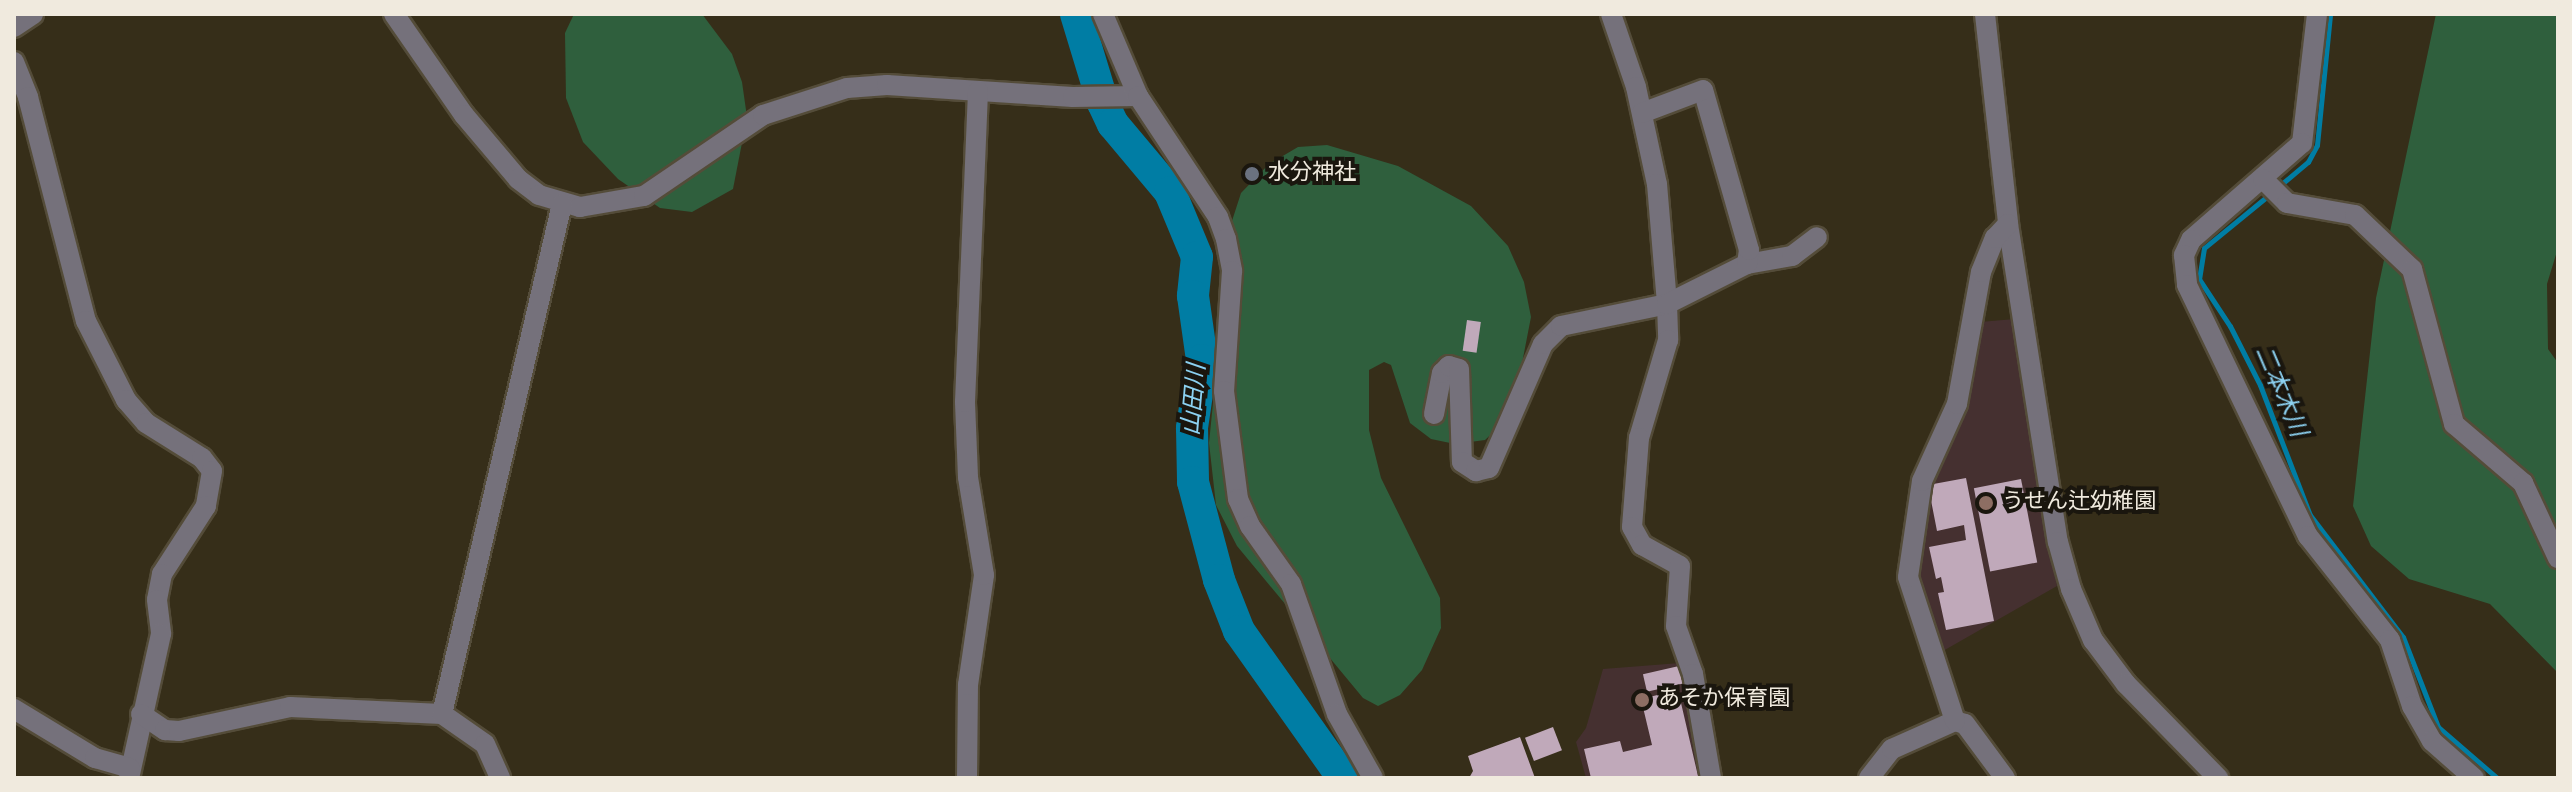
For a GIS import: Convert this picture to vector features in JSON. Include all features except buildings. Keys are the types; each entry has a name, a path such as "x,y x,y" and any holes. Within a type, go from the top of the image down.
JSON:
{"street":[{"path":"14,27 33,14"},
{"path":"394,14 504,164 539,195 562,204 594,208 644,196 763,115 807,98 887,85 1073,97 1132,97"},
{"path":"1103,14 1132,97 1218,217 1226,239 1232,271 1224,391 1238,499 1250,526 1291,584 1337,714 1373,778"},
{"path":"1611,14 1642,113 1657,184 1667,304 1668,340 1639,438 1632,527 1642,545 1680,566 1676,626 1693,674 1711,778"},
{"path":"1985,14 2008,224 2058,542 2071,589 2093,640 2126,684 2218,778"},
{"path":"2317,14 2302,143 2269,188 2191,240 2184,255 2187,285 2302,526 2385,632 2432,741 2474,778"},
{"path":"14,62 28,97 86,321 126,400 146,423 202,458 212,471 206,506 162,574 157,600 161,634 130,773 95,758 14,709"},
{"path":"1642,113 1703,90 1749,250 1747,264"},
{"path":"967,778 968,685 984,575 968,477 965,402 978,91"},
{"path":"2269,188 2355,215 2412,269 2454,424 2523,483 2558,558"},
{"path":"442,714 562,204"},
{"path":"1955,721 1908,577 1922,481 1957,404 1981,272 1995,238 2008,224"},
{"path":"1434,414 1442,373 1449,366 1459,369 1462,462 1476,471 1489,468 1551,334 1575,319 1667,304 1747,264 1792,256 1817,237"},
{"path":"141,714 165,730 179,731 290,707 442,714 485,744 500,778"},
{"path":"1869,778 1892,749 1955,721 1965,724 2005,778"}],"shaded area":[{"name":"うせん辻幼稚園","path":"2015,319 2057,586 1936,655 1916,590 1917,552 1929,519 1927,487 1980,322"},
{"name":"あそか保育園","path":"1680,663 1703,778 1586,778 1576,742 1586,728 1603,669"}],"green space":[{"path":"574,14 702,14 732,54 742,82 747,117 733,189 692,212 660,208 618,179 583,142 566,98 565,33"},
{"path":"2436,14 2558,14 2558,248 2547,284 2548,349 2558,363 2558,673 2490,604 2409,579 2371,546 2353,506 2376,298"},
{"path":"1327,145 1398,166 1471,206 1508,246 1524,282 1531,317 1512,415 1485,440 1455,444 1431,439 1410,423 1391,365 1384,362 1369,370 1369,430 1381,478 1440,598 1441,628 1422,670 1400,695 1378,706 1363,698 1237,546 1216,505 1209,443 1231,224 1241,193 1269,164 1298,147"}],"waterway":[{"name":"山田川","path":"1076,14 1103,103 1113,124 1170,192 1197,257 1193,296 1202,360 1192,428 1193,482 1219,580 1239,631 1343,778"},
{"name":"二本木川","path":"2278,187 2308,162 2317,145 2330,14"},
{"name":"二本木川","path":"2270,194 2204,248 2199,279 2230,326 2260,385 2310,515 2403,637 2438,727 2497,778"}],"place":[{"name":"水分神社","path":"1252,174"},
{"name":"うせん辻幼稚園","path":"1986,503"},
{"name":"あそか保育園","path":"1642,700"}]}
